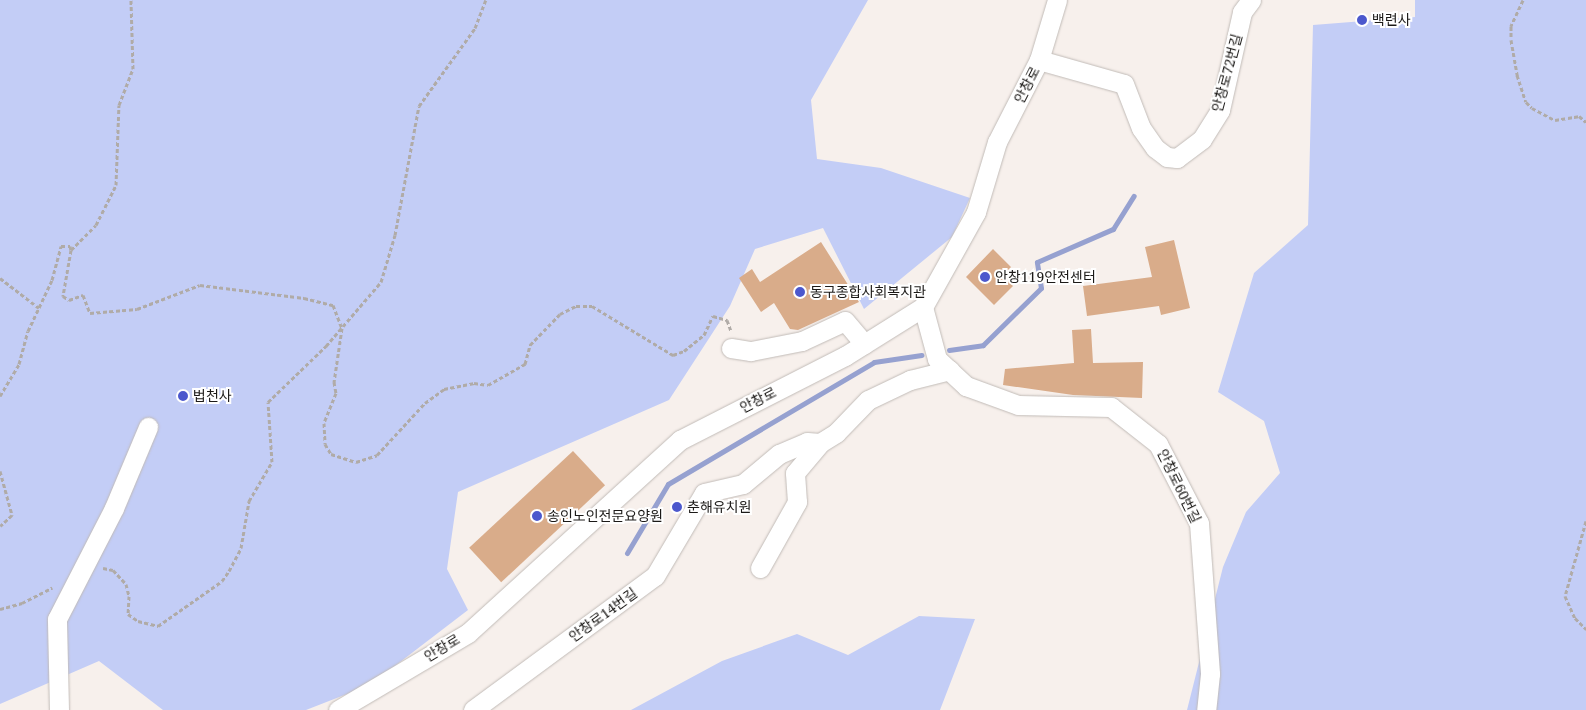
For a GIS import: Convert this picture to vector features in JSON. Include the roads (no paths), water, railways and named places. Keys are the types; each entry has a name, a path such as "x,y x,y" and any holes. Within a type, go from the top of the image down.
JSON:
{"street":[{"name":"안창로","path":"342,709 468,633 680,440 864,344 923,307 976,212 997,142 1039,60 1058,0"},
{"name":"안창로72번길","path":"1039,60 1124,84 1141,128 1156,148 1167,157 1177,158 1202,139 1220,110 1242,12 1251,0"},
{"name":"안창로60번길","path":"923,307 937,359 966,386 1018,405 1111,407 1158,444 1199,523 1210,674 1206,710"},
{"path":"731,348 751,351 802,340 845,320 864,344"},
{"path":"760,568 797,502 795,473 820,443 836,433 868,400 910,380 950,370"},
{"path":"59,710 57,619 114,508 148,426"},
{"name":"안창로14번길","path":"473,710 655,576 704,493 743,484 779,454 807,442 820,443"}],"waterway":[{"path":"949,350 983,345 1041,288 1037,262 1113,229 1134,196"},
{"path":"627,553 668,484 874,362 921,355"}],"place":[{"name":"백련사","path":"1362,20"},
{"name":"안창119안전센터","path":"985,277"},
{"name":"동구종합사회복지관","path":"800,292"},
{"name":"법천사","path":"183,396"},
{"name":"춘해유치원","path":"677,507"},
{"name":"송인노인전문요양원","path":"537,516"}]}
